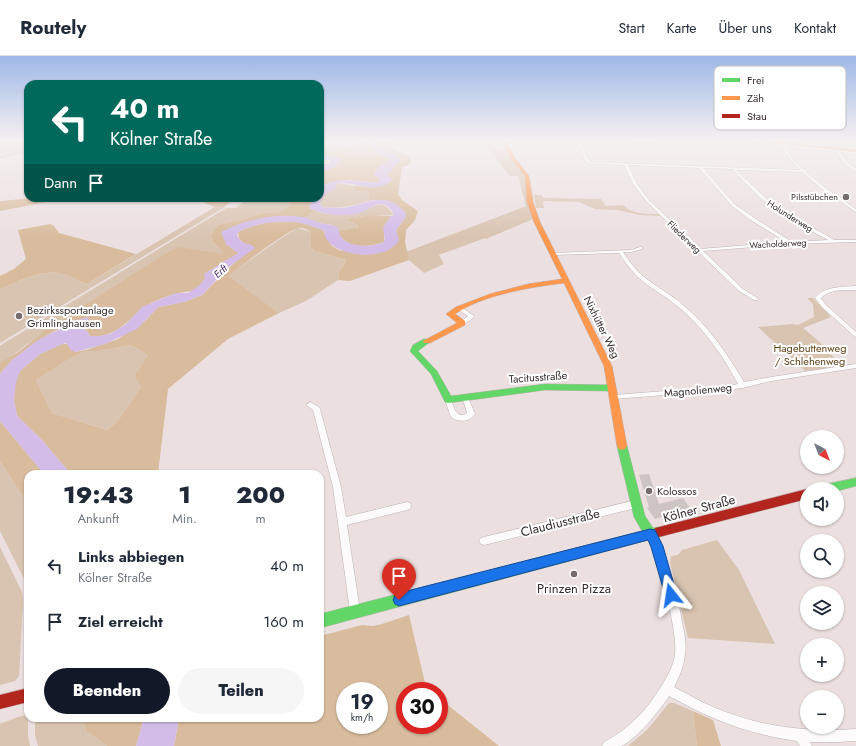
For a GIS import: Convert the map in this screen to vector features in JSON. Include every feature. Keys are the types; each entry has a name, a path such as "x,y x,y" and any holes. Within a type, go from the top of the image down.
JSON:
{"main road":[{"name":"Nixhütter Weg","path":"525,173 527,176 532,211 565,281 605,358 613,392 618,428 636,504 640,517 650,534"},
{"path":"448,400 434,373 414,351 414,349 462,322 450,314 460,308 498,292 521,286 565,281"},
{"name":"Tacitusstraße","path":"448,400 545,387 613,392"},
{"path":"844,485 856,482"},
{"name":"Kölner Straße","path":"324,620 800,496"},
{"path":"0,702 24,696"}],"street":[{"name":"Fliederweg","path":"629,173 634,184 648,202 741,290 756,299"},
{"path":"706,173 733,204 751,218 791,243"},
{"name":"Holunderweg","path":"738,173 770,205 789,218 833,242"},
{"path":"808,173 834,196 856,211"},
{"name":"Wacholderweg","path":"700,250 791,243 855,242"},
{"path":"552,254 632,251 640,248"},
{"name":"Magnolienweg","path":"613,392 742,386 722,350 703,326 679,304 642,278 620,251"},
{"path":"856,288 828,291 821,294 818,298 824,306 856,335"},
{"path":"742,386 778,378 856,366"},
{"path":"448,400 454,415 460,418 467,417 471,414 465,397"},
{"path":"310,405 316,409 336,481 355,611"},
{"name":"Claudiusstraße","path":"484,541 636,504"},
{"path":"342,522 407,506"},
{"path":"611,745 630,733 643,721 657,704 666,689 680,656 680,645 669,586 657,546 650,534"},
{"path":"666,689 708,711 739,722 804,741 856,735"}],"green space":[{"path":"508,173 522,173 527,185 533,219 486,239 485,238 439,255 444,264 424,273 409,260 406,252 526,206 518,176 510,176"},
{"path":"338,183 355,186 354,191 366,191 369,194 368,201 346,207 323,207 320,203 324,202 324,195 335,189"},
{"path":"534,195 542,195 543,198 601,199 606,206 623,205 634,212 658,214 660,216 640,215 617,210 595,209 579,202 543,201 544,208 536,208"},
{"path":"243,202 290,202 287,208 279,212 263,213 218,225 211,235 212,241 223,252 222,254 75,311 8,359 0,362 1,345 226,208 236,208"},
{"path":"382,204 394,215 371,215 346,219 359,227 338,231 333,225 320,223 305,218 314,210 337,215 350,214 361,212"},
{"name":"Bezirkssportanlage Grimlinghausen","path":"215,207 223,208 0,343 0,290 39,274 48,273 66,275 87,284"},
{"path":"298,228 311,232 311,247 314,251 346,260 339,273 338,280 306,301 279,313 227,276"},
{"name":"Hagebuttenweg / Schlehenweg","path":"807,298 813,298 831,317 803,328 829,350 827,351 843,366 805,371 758,327 792,324 798,325 814,317 813,304"},
{"path":"131,345 148,355 134,376 141,387 117,422 107,430 52,413 36,380 71,358 86,351 98,351"},
{"path":"0,461 24,498 24,579 0,531"},
{"path":"717,540 739,570 775,644 688,638 670,563 671,556 678,555 682,550"},
{"path":"0,547 22,592 23,601 19,676 15,681 0,685"},
{"path":"669,703 674,703 693,711 697,746 628,746 648,729"},
{"path":"24,716 24,722 28,722 30,746 0,746 0,724"},
{"path":"35,722 84,722 86,731 107,746 38,746 35,735"}],"shaded area":[{"path":"324,173 375,173 374,175 379,178 379,182 344,180 324,185"},
{"path":"401,173 398,194 402,200 418,211 415,220 406,230 405,242 409,260 350,281 338,280 339,273 346,260 314,251 311,247 311,232 299,228 284,235 228,276 279,313 228,339 168,389 158,470 68,470 41,439 17,416 14,400 15,382 20,371 40,354 60,344 67,344 75,352 86,350 118,339 146,320 158,307 184,302 202,295 252,245 246,245 239,239 238,232 271,222 298,222 323,230 332,246 339,250 365,254 397,236 396,230 406,217 406,213 388,201 368,201 369,194 366,191 354,191 355,186 376,187 391,180 387,174","holes":["131,345 148,355 134,376 141,387 117,422 107,430 52,413 36,380 71,358 86,351 98,351"]},
{"path":"24,199 24,202 46,202 0,211 0,201"},
{"path":"204,202 230,202 223,208"},
{"path":"290,202 312,202 309,208 314,210 305,218 273,217 252,221 231,228 222,233 226,244 239,253 204,274 206,278 199,287 171,295 150,304 119,328 103,336 90,336 87,331 79,326 87,321 89,317 66,325 29,348 8,365 0,374 0,362 12,356 45,331 172,250 179,247 222,254 223,252 212,241 211,235 218,225 263,213 279,212 287,208"},
{"path":"371,215 392,216 385,224 384,242 358,246 345,241 341,237 338,231 359,227 346,219"},
{"path":"50,224 54,226 59,233 136,254 87,284 66,275 47,273 30,277 0,290 0,276 14,269 26,259 18,230"},
{"path":"0,421 41,470 24,470 24,498 0,461"},
{"path":"409,615 425,682 396,682 396,734 448,734 448,705 499,746 174,746 178,722 324,722 324,635 362,625 373,626"},
{"path":"693,711 713,720 721,746 697,746"},
{"path":"84,722 143,722 136,746 107,746 86,731"}],"water":[{"path":"375,173 388,173 392,180 380,187 366,187 338,183 335,187 336,189 324,196 324,185 331,182 344,180 379,182 379,178 374,175"},
{"name":"Erft","path":"385,200 399,206 406,213 406,217 396,230 399,240 393,247 384,252 362,255 340,249 331,244 325,237 325,232 323,230 298,222 271,222 245,229 238,232 237,235 239,239 243,243 255,248 226,269 202,295 184,302 158,307 137,329 105,344 75,352 65,343 40,354 20,371 16,382 14,400 17,416 41,439 68,470 41,470 0,421 0,374 12,360 38,340 78,320 89,317 87,321 79,327 87,331 90,336 110,334 126,324 142,307 176,293 188,293 201,284 205,278 204,274 238,253 226,244 221,232 230,227 261,218 283,216 303,217 336,227 344,240 356,245 364,246 384,242 384,226 389,220 389,217 394,215 386,205 382,204 356,214 349,215 328,214 309,208 312,202 320,202 323,207 339,208 372,201"},
{"path":"143,722 178,722 174,746 136,746"}],"building":[{"name":"Kolossos","path":"649,474 659,504 683,498 690,508 686,509 688,512 680,514 678,512 655,519 647,508 649,507 639,475"}],"traffic: fast":[{"path":"427,341 416,347 414,351 434,373 448,400 545,387 612,388"},
{"path":"622,446 640,517 650,534"},
{"path":"844,485 856,482"},
{"path":"324,620 659,532"}],"traffic: slow":[{"path":"525,173 527,176 530,202 537,222 608,366 622,446"},
{"path":"427,341 462,323 450,314 461,307 492,295 528,286 565,281"}],"traffic: jam":[{"path":"659,532 800,496"},
{"path":"0,702 24,696"}],"place":[{"name":"Pilsstübchen","path":"846,197"},
{"name":"Bezirkssportanlage Grimlinghausen","path":"19,316"},
{"name":"Kolossos","path":"649,491"},
{"name":"Prinzen Pizza","path":"574,574"}],"route":[{"path":"399,600 650,534 657,546 671,595"}]}
